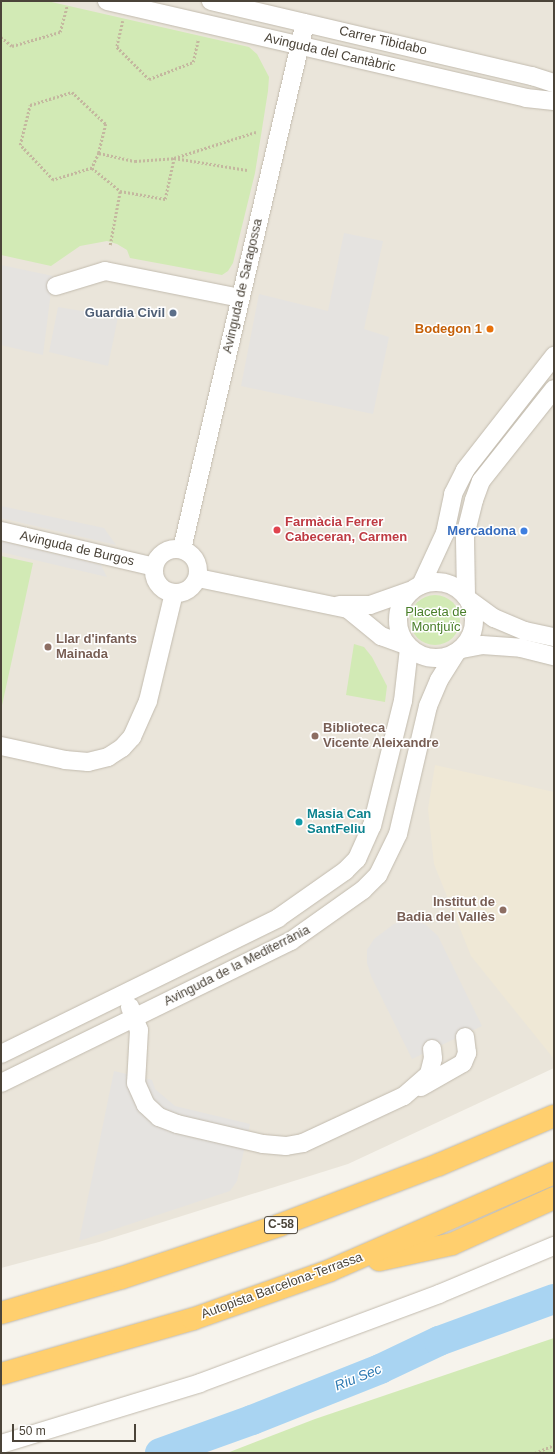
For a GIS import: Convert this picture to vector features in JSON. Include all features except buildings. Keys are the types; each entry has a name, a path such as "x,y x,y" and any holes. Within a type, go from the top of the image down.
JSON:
{"highway":[{"name":"C-58","path":"1,1313 121,1278 280,1225 438,1165 554,1116"},
{"name":"Autopista Barcelona-Terrassa","path":"1,1374 193,1319 331,1270 554,1173"},
{"path":"331,1270 452,1244 554,1198"}],"street":[{"name":"Avinguda del Cantàbric","path":"107,1 526,98 554,101"},
{"name":"Carrer Tibidabo","path":"211,1 265,7 305,23 532,76 554,83"},
{"name":"Avinguda de Saragossa","path":"182,549 305,23"},
{"path":"56,286 105,271 240,298"},
{"path":"407,647 398,628 397,618 399,608 416,588 445,533 454,494 465,470 554,356"},
{"path":"459,651 471,637 474,622 467,598 465,536 474,500 481,481 554,389"},
{"name":"Avinguda de Burgos","path":"1,531 154,567"},
{"path":"182,549 189,552 198,563 198,578 188,590 174,593 160,587 154,574 154,567 157,560 167,550 182,549"},
{"path":"198,578 338,605 348,609 381,636 407,647 423,657 432,659 440,659 459,651 482,645 521,648 554,656"},
{"path":"338,605 370,605 416,588 445,583 494,618 525,631 554,637"},
{"path":"1,746 66,760 88,762 108,757 122,748 132,737 148,701 174,593"},
{"name":"Avinguda de la Mediterrània","path":"1,1054 278,918 314,895 357,859 372,826 403,701 407,647"},
{"name":"Avinguda de la Mediterrània","path":"1,1083 291,941 363,890 378,875 398,834 428,706 439,680 459,651"},
{"path":"124,993 139,1030 136,1083 146,1105 159,1117 177,1124 263,1144 286,1146 303,1143 321,1136 404,1096 463,1063 467,1053 465,1037"},
{"path":"404,1096 429,1074 433,1058 432,1049"},
{"path":"1,1444 200,1383 432,1297 554,1246"}],"path":[{"path":"1,37 12,46 60,32 67,6"},
{"path":"124,19 118,47 149,79 193,62 199,36"},
{"path":"72,92 106,124 99,153 92,168 53,180 47,174 20,145 30,105 72,92"},
{"path":"99,153 135,161 174,158 256,132"},
{"path":"174,158 247,170"},
{"path":"92,168 120,191 165,199 174,158"},
{"path":"110,245 120,191"},
{"path":"535,1453 554,1445"}],"shaded area":[{"path":"1,1 554,1 554,1068 348,1164 99,1242 1,1268"},
{"path":"344,233 383,241 364,329 389,337 373,414 241,386 259,294 328,311"},
{"path":"1,265 53,276 43,355 1,345"},
{"path":"58,307 118,317 108,366 49,352"},
{"path":"1,506 104,528 116,545 1,518"},
{"path":"1,541 101,565 107,577 1,552"},
{"name":"Institut de Badia del Vallès","path":"435,765 554,792 554,1059 471,956 434,864 428,809"},
{"path":"410,920 425,924 438,936 482,1026 412,1059 371,976 367,963 367,950 374,939 394,924"},
{"path":"114,1071 152,1080 155,1089 175,1106 250,1124 237,1181 230,1191 79,1241"}],"green space":[{"path":"1,1 47,1 249,47 257,54 269,77 268,91 255,173 233,263 228,271 222,275 130,258 127,250 117,244 107,241 80,246 51,266 1,255"},
{"path":"1,556 33,563 1,710"},
{"name":"Placeta de Montjuïc","path":"430,595 440,595 453,602 460,615 460,625 453,638 440,645 430,645 421,641 414,634 410,625 410,615 414,606 421,599"},
{"path":"354,644 364,647 372,657 387,686 385,702 346,695"},
{"path":"554,1338 554,1453 227,1453 315,1419"}],"waterway":[{"name":"Riu Sec","path":"160,1453 252,1420 380,1369 439,1341 554,1299"}],"place":[{"name":"Guardia Civil","path":"173,313"},
{"name":"Bodegon 1","path":"490,329"},
{"name":"Farmàcia Ferrer Cabeceran, Carmen","path":"277,530"},
{"name":"Mercadona","path":"524,531"},
{"name":"Llar d'infants Mainada","path":"48,647"},
{"name":"Biblioteca Vicente Aleixandre","path":"315,736"},
{"name":"Masia Can SantFeliu","path":"299,822"},
{"name":"Institut de Badia del Vallès","path":"503,910"}]}
